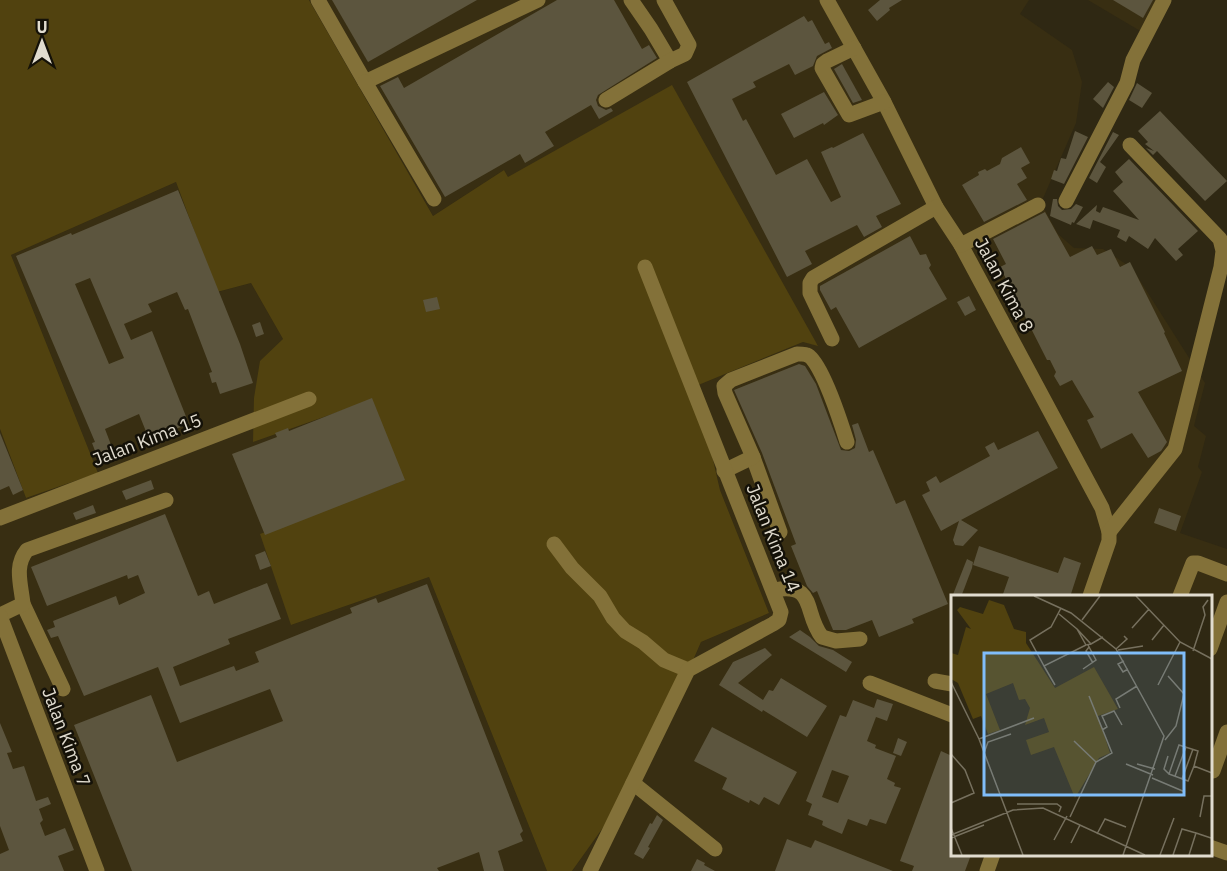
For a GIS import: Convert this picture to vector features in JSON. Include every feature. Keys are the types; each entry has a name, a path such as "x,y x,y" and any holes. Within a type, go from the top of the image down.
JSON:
{"street":[{"path":"318,0 434,199"},
{"path":"365,82 538,0"},
{"path":"631,0 669,61"},
{"path":"606,100 669,61 685,54 689,45 664,0"},
{"name":"Jalan Kima 8","path":"827,0 884,102 936,207 961,245 1102,508 1109,532 1107,550 1091,595"},
{"path":"1066,201 1127,83 1133,60 1164,0"},
{"path":"651,29 674,17"},
{"path":"854,48 827,61 822,68 849,115 884,102"},
{"path":"1109,532 1175,449 1221,267 1223,251 1220,239 1130,145"},
{"path":"961,245 1038,205"},
{"path":"832,339 810,293 810,283 813,278 936,207"},
{"name":"Jalan Kima 14","path":"645,267 781,612 779,620 688,670"},
{"path":"780,532 724,386 731,380 797,354 807,355 812,359 830,392 847,442"},
{"name":"Jalan Kima 15","path":"0,518 309,399"},
{"path":"724,471 753,457"},
{"path":"63,688 23,604 19,571 21,558 27,550 166,500"},
{"path":"554,544 572,568 600,597 613,618 625,631 643,642 664,660 688,670 590,871"},
{"path":"1181,595 1193,563 1227,573"},
{"path":"774,590 789,587 797,589 804,595 822,637 836,641 860,639"},
{"path":"1212,643 1227,602"},
{"path":"0,616 23,604"},
{"name":"Jalan Kima 7","path":"0,616 97,871"},
{"path":"935,681 951,684"},
{"path":"870,683 951,715"},
{"path":"1217,772 1227,732"},
{"path":"633,783 715,849"},
{"path":"1212,848 1227,853"},
{"path":"987,871 993,856"}],"shaded area":[{"path":"0,0 309,0 433,216 504,170 508,177 672,85 818,346 803,342 696,386 720,490 769,613 701,642 647,766 572,871 547,871 429,577 291,625 260,534 397,483 369,401 253,442 254,398 260,361 283,339 251,283 217,292 176,182 11,255 98,473 26,498 0,429"},
{"path":"309,0 1029,0 1020,14 1072,50 1082,82 1076,123 1041,203 1058,234 1074,248 1103,249 1132,268 1205,383 1194,426 1206,436 1198,467 1202,472 1180,533 1227,549 1227,871 572,871 647,766 701,642 769,613 720,490 696,386 803,342 818,345 508,177 504,170 433,216"},
{"path":"1088,0 1159,0 1142,32"},
{"path":"176,182 218,292 251,283 283,339 253,442 369,401 291,625 429,577 547,871 0,871 0,429 26,498 98,473 11,255"}],"building":[{"path":"332,0 477,0 368,62"},
{"path":"557,0 614,0 642,49 649,45 657,58 598,95 596,100 598,106 606,110 611,108 613,111 599,119 591,105 545,132 554,146 525,163 520,154 445,197 380,86 398,77 404,88"},
{"path":"880,0 902,0 889,8 890,10 877,21 868,10"},
{"path":"1113,0 1153,0 1143,18"},
{"path":"804,16 808,22 812,20 825,44 829,42 832,48 817,56 813,66 795,75 789,64 753,82 756,87 732,99 743,121 746,119 776,175 807,159 831,202 841,197 821,152 863,133 901,204 876,216 882,227 864,237 857,225 805,251 812,264 787,277 687,82"},
{"path":"842,64 862,100 853,103 834,69"},
{"path":"1108,82 1114,87 1103,108 1093,99"},
{"path":"1137,83 1152,93 1142,108 1129,100"},
{"path":"824,92 838,115 824,125 823,123 794,138 781,114"},
{"path":"1160,111 1227,181 1205,201 1157,151 1153,155 1146,148 1154,151 1145,144 1148,142 1138,131"},
{"path":"1075,131 1088,137 1064,184 1051,179 1054,170 1057,171 1061,158 1066,159"},
{"path":"1113,132 1119,135 1100,162 1106,167 1097,183 1089,178"},
{"path":"1021,147 1030,163 1021,168 1027,178 1017,184 1027,200 984,222 962,185 979,175 978,172 985,169 987,171 1000,164 1002,158"},
{"path":"1129,159 1198,231 1178,249 1183,255 1176,261 1155,238 1148,249 1129,236 1126,242 1117,237 1120,230 1093,220 1090,229 1076,224 1097,205 1096,211 1100,213 1103,207 1139,220 1113,191 1123,182 1115,172"},
{"path":"178,190 240,344 253,383 220,394 216,382 212,383 209,373 212,372 188,309 185,310 177,292 148,304 152,312 124,324 131,340 152,331 189,424 149,439 139,414 105,429 113,450 97,456 92,443 95,442 16,256 71,233 72,235","holes":["90,278 124,358 109,364 75,284"]},
{"path":"1053,199 1057,199 1058,206 1062,210 1071,209 1076,204 1083,207 1074,223 1072,222 1071,225 1050,216"},
{"path":"1045,212 1070,257 1092,246 1097,255 1111,249 1120,267 1130,262 1182,371 1138,392 1167,442 1161,451 1148,458 1132,433 1101,449 1087,420 1094,417 1072,380 1060,386 1054,376 1056,372 1050,360 1047,360 1000,267 1006,264 993,239"},
{"path":"910,236 920,255 926,254 931,265 929,268 947,299 859,348 836,307 831,310 820,286"},
{"path":"969,296 976,310 965,316 957,302"},
{"path":"437,297 440,309 426,312 423,300"},
{"path":"260,322 264,334 256,337 252,325"},
{"path":"799,364 805,366 816,384 841,450 849,451 855,448 856,440 852,425 858,423 869,452 873,450 896,504 905,500 948,604 912,619 914,623 879,637 872,620 846,630 833,630 817,591 813,593 807,586 791,546 796,544 762,453 734,390"},
{"path":"372,398 405,480 265,535 232,454 277,437 275,433 288,428 289,431"},
{"path":"1038,431 1058,468 961,520 978,530 963,546 955,545 953,540 959,521 941,531 922,495 930,491 926,482 936,476 940,483 990,456 985,447 994,442 998,450"},
{"path":"0,433 23,490 13,495 9,486 0,490"},
{"path":"151,480 154,489 126,500 122,491"},
{"path":"93,505 96,513 76,520 73,513"},
{"path":"1159,508 1181,516 1176,531 1154,523"},
{"path":"165,514 198,596 209,591 214,604 267,583 281,619 228,639 230,644 173,667 180,686 234,666 236,671 259,662 255,652 352,613 350,608 376,598 378,603 427,584 523,831 520,834 523,841 498,851 504,871 484,871 479,852 437,868 439,871 132,871 74,725 151,695 177,762 283,721 270,689 180,723 158,667 84,696 58,636 51,638 47,630 55,627 53,621 116,596 119,605 145,593 138,575 128,579 127,575 47,606 31,567"},
{"path":"979,546 1058,573 1064,557 1081,563 1071,595 1006,595 1003,594 1009,577 973,565"},
{"path":"265,551 271,566 260,570 255,555"},
{"path":"967,559 973,562 962,595 953,595"},
{"path":"800,630 819,646 833,650 852,662 846,672 789,637"},
{"path":"765,648 772,655 738,683 763,700 769,690 773,691 781,678 827,706 807,737 719,685 733,662"},
{"path":"877,699 893,704 887,721 876,717 867,741 876,745 875,748 896,756 887,779 895,783 894,786 901,788 886,824 870,819 867,826 848,819 842,834 822,825 823,821 808,815 812,804 806,801 840,715 846,717 853,700 874,708","holes":["832,770 849,776 838,803 822,797"]},
{"path":"0,723 12,752 7,753 13,769 24,766 36,801 48,797 51,804 39,809 43,820 40,823 45,836 65,828 74,850 58,856 64,871 0,871 0,854 9,850 0,826"},
{"path":"712,727 797,772 779,805 764,797 759,805 750,800 749,803 722,789 727,778 694,761"},
{"path":"898,738 907,742 901,756 893,753"},
{"path":"941,751 951,756 951,856 971,856 965,871 912,871 914,866 900,861"},
{"path":"657,815 663,820 643,859 634,854 650,823 652,824"},
{"path":"787,839 811,848 815,840 893,871 775,871"},
{"path":"697,859 705,863 704,865 715,871 691,871"}]}
